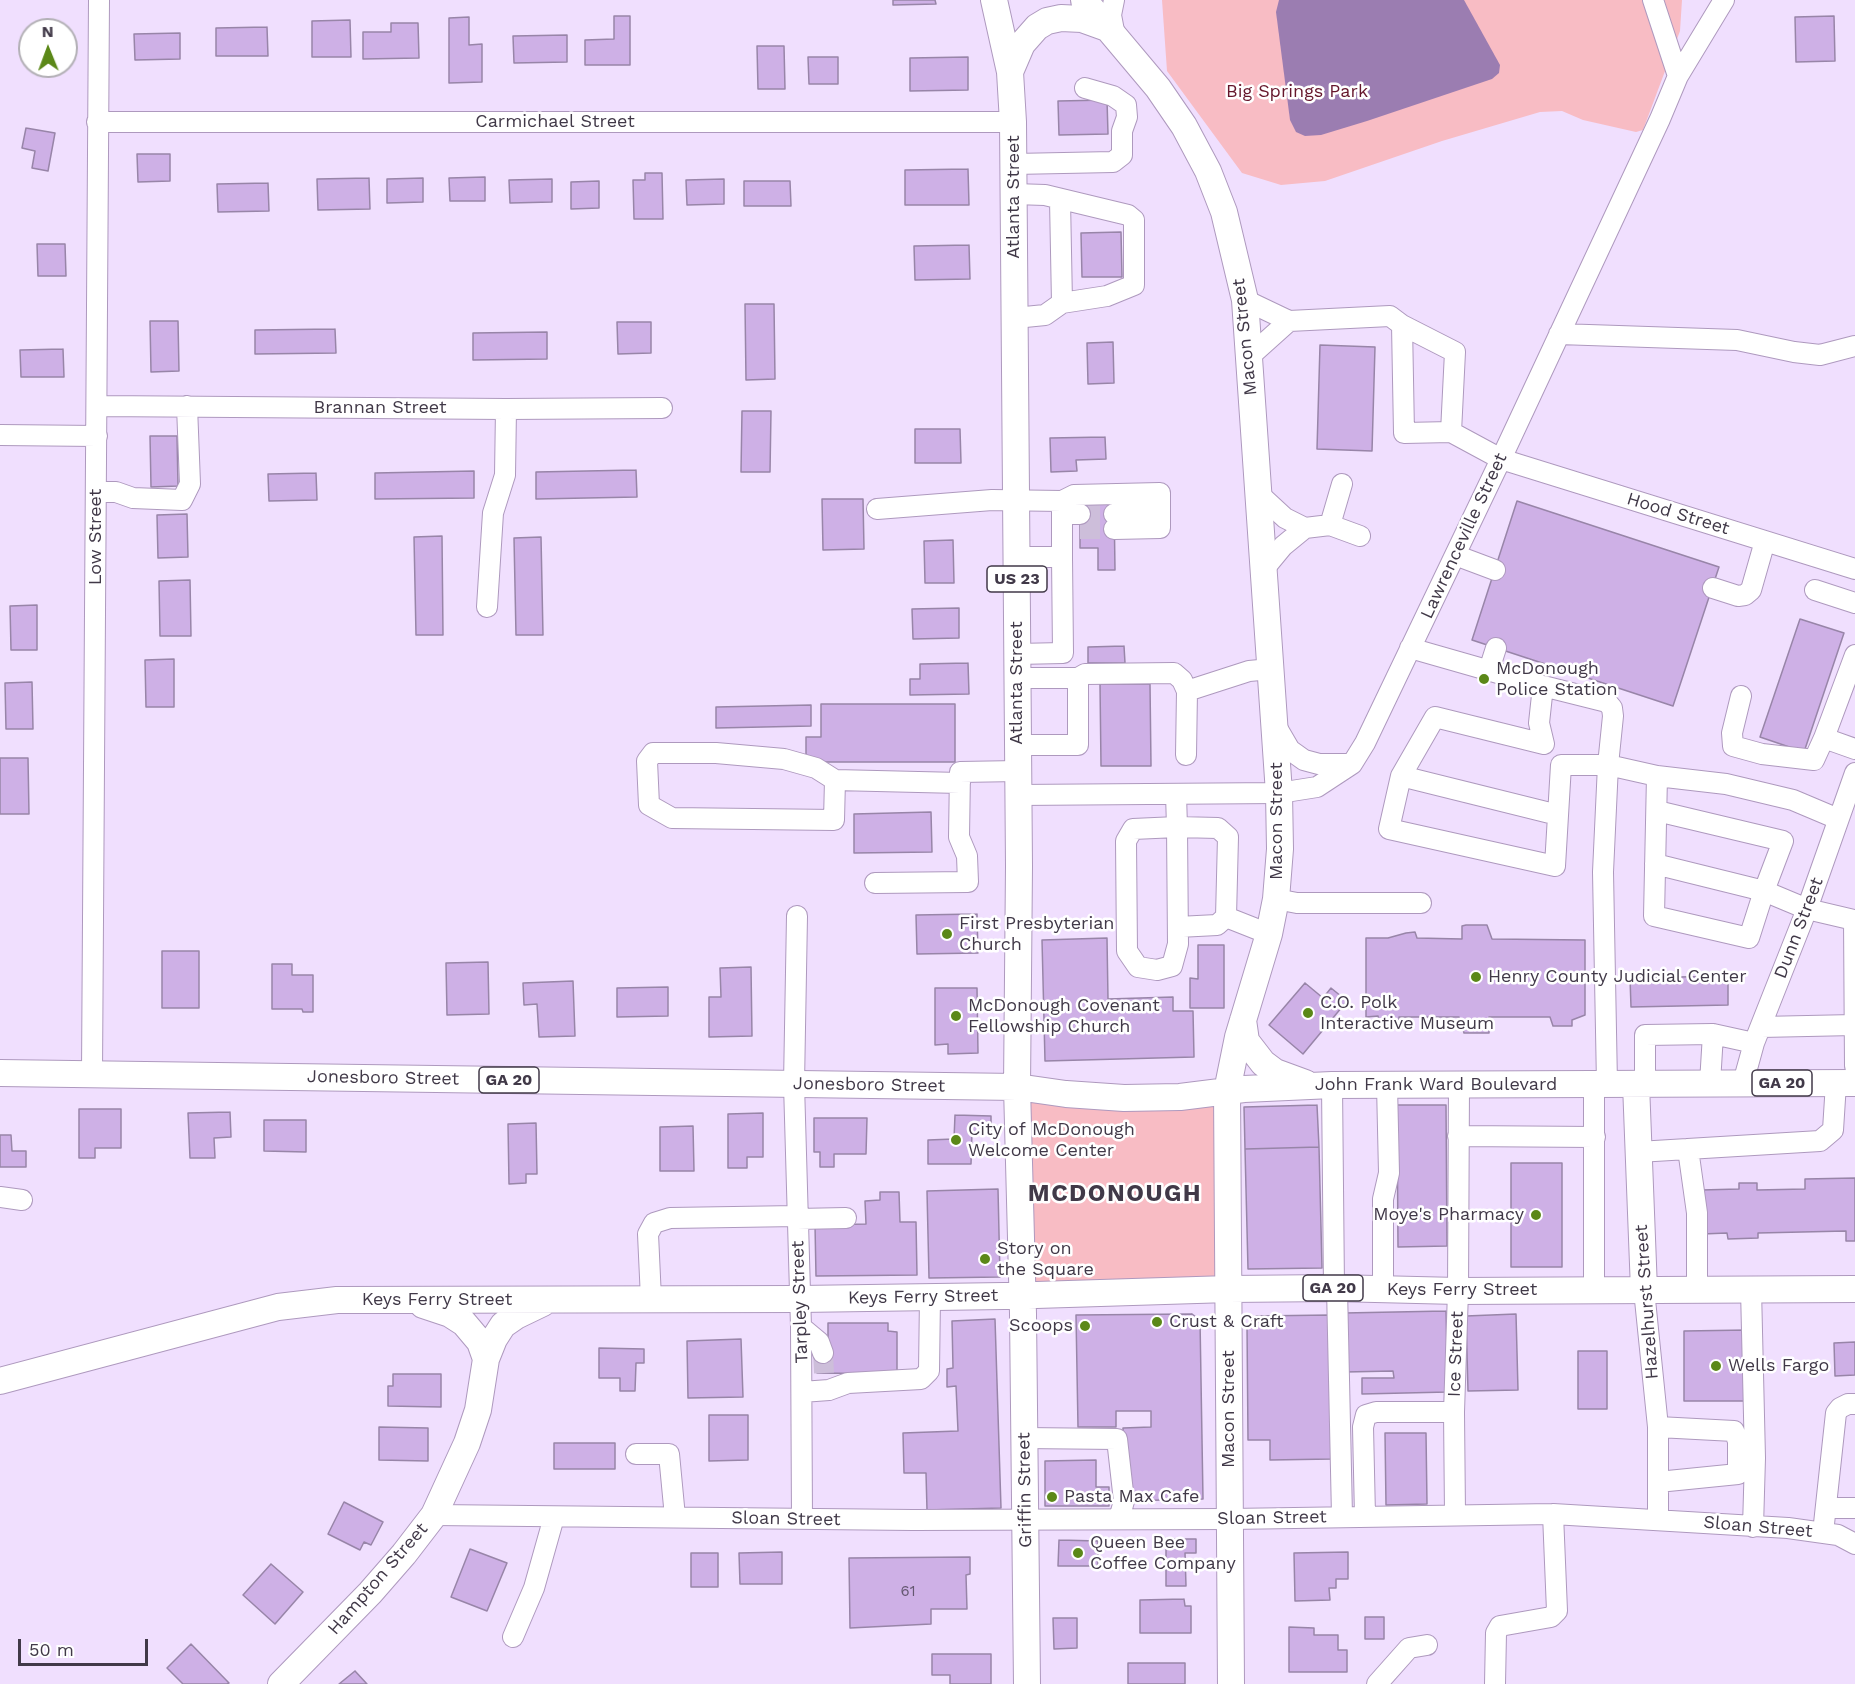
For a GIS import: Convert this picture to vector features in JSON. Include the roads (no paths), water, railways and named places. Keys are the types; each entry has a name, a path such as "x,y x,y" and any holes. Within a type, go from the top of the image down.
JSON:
{"main road":[{"name":"Atlanta Street","path":"994,0 1010,72 1014,164 1018,745 1017,1087 1022,1296"},
{"name":"Macon Street","path":"1084,0 1158,88 1184,126 1208,171 1224,212 1245,300 1250,356 1279,793 1280,849 1276,899 1269,934 1243,1020 1227,1091 1231,1684"},
{"path":"1010,72 1022,44 1037,27 1047,21 1061,18 1082,20 1111,32"},
{"path":"1243,1020 1246,1041 1263,1063 1275,1072 1322,1086"},
{"name":"Jonesboro Street","path":"0,1073 1017,1087"},
{"name":"John Frank Ward Boulevard","path":"1017,1087 1066,1094 1124,1098 1322,1086 1845,1083"},
{"name":"Hazelhurst Street","path":"1641,1084 1638,1152 1644,1290"},
{"name":"Keys Ferry Street","path":"0,1381 278,1307 337,1300 800,1299 1336,1288 1594,1291 1855,1288"},
{"name":"Griffin Street","path":"1022,1296 1027,1684"},
{"path":"405,1300 450,1314 464,1323 480,1342 486,1359"},
{"name":"Hampton Street","path":"281,1684 370,1593 434,1515 467,1443 478,1410 486,1359 494,1339 504,1325 516,1316 552,1300"}],"street":[{"name":"Low Street","path":"92,1074 99,0"},
{"path":"1111,32 1114,0"},
{"path":"1653,0 1678,76"},
{"name":"Lawrenceville Street","path":"960,783 960,772 1018,783 1176,794 1279,793 1317,787 1352,764 1365,743 1501,459 1678,76 1724,0"},
{"path":"1014,164 1113,162 1122,155 1122,131 1127,117 1126,105 1113,96 1085,88"},
{"name":"Carmichael Street","path":"97,122 1013,122"},
{"path":"1014,194 1045,195 1128,215 1134,220 1134,285 1107,296 1062,303 1045,315 1015,318"},
{"path":"1060,200 1062,303"},
{"path":"1245,300 1289,321 1390,316 1402,325 1455,352 1452,432 1404,433 1402,325"},
{"path":"1250,356 1289,321"},
{"path":"1559,334 1737,340 1820,355 1855,346"},
{"name":"Brannan Street","path":"98,406 662,408"},
{"path":"96,492 116,492 133,498 182,500 190,484 187,406"},
{"path":"487,607 493,513 505,475 506,409"},
{"name":"Hood Street","path":"1452,432 1501,459 1855,569"},
{"path":"0,435 97,436"},
{"path":"1330,525 1342,484"},
{"path":"1017,666 1063,653 1062,557 1074,495 1160,494 1160,521 1114,521"},
{"path":"1259,494 1285,518 1305,528"},
{"path":"877,508 992,500 1016,501 1069,517"},
{"path":"1264,569 1283,546 1305,528 1330,525 1360,536"},
{"path":"1713,588 1738,596 1745,595 1751,590 1765,542"},
{"path":"1455,555 1495,570"},
{"path":"1016,557 1062,557"},
{"path":"1815,590 1855,603"},
{"path":"1410,648 1606,702 1612,708 1604,872 1600,1084 1595,1137 1594,1291"},
{"path":"1489,670 1496,648"},
{"path":"1741,696 1731,733 1733,746 1762,754 1814,760 1855,655"},
{"path":"1017,666 1078,678 1085,674 1174,673 1182,680 1187,690 1186,754"},
{"path":"1187,690 1250,671 1271,669"},
{"path":"1018,745 1078,745 1078,678"},
{"path":"1543,686 1539,723 1544,744 1551,756 1562,765 1608,765 1657,776 1726,784 1793,800 1838,819"},
{"path":"1544,744 1436,717 1401,776 1389,829 1556,866 1562,765"},
{"path":"1274,723 1290,750 1304,760 1319,764 1352,764"},
{"path":"1824,738 1855,749"},
{"path":"835,780 834,820 672,818 649,805 647,761 654,753 716,753 784,759 816,768 835,780 960,783 959,837 967,856 968,882 875,883"},
{"name":"Dunn Street","path":"1743,1083 1757,1035 1807,909 1855,773"},
{"path":"1401,776 1558,815"},
{"path":"1656,811 1783,841 1749,938 1654,916 1656,811 1657,776"},
{"path":"1176,794 1177,827 1178,944 1172,966 1157,970 1138,967 1127,951 1126,841 1133,829 1177,827 1218,828 1228,837 1227,917"},
{"path":"1655,864 1764,891 1807,909 1855,920 1855,1066"},
{"path":"1276,899 1297,903 1421,903"},
{"name":"Tarpley Street","path":"797,916 794,1084 801,1328 802,1520"},
{"path":"1178,927 1217,925 1227,917"},
{"path":"1227,917 1269,934"},
{"path":"1641,1084 1645,1035 1757,1035 1854,1014"},
{"path":"1710,1083 1713,1035"},
{"path":"1638,1152 1820,1141 1833,1130 1845,1083"},
{"path":"1383,1290 1383,1199 1389,1173 1387,1085"},
{"name":"Ice Street","path":"1455,1514 1454,1412 1458,1291 1459,1085"},
{"path":"1322,1086 1336,1288 1342,1516"},
{"path":"1458,1136 1595,1137"},
{"path":"1688,1149 1697,1213 1697,1289"},
{"path":"0,1197 22,1200"},
{"path":"651,1299 648,1234 654,1223 670,1218 846,1218"},
{"path":"1751,1289 1755,1458 1753,1527"},
{"name":"Hazelhurst Street","path":"1644,1290 1658,1427 1659,1519"},
{"path":"802,1392 824,1382 921,1379 929,1371 930,1297"},
{"path":"801,1328 819,1342 823,1353"},
{"path":"1823,1533 1835,1421 1840,1408 1848,1404 1855,1404"},
{"path":"1365,1516 1363,1427 1366,1415 1376,1412 1454,1412"},
{"path":"1658,1427 1734,1431 1738,1442 1738,1474 1658,1482"},
{"path":"1024,1438 1117,1439 1124,1501 1119,1519"},
{"path":"636,1454 669,1454 675,1517"},
{"path":"1827,1508 1855,1508"},
{"path":"1495,1684 1496,1633 1500,1626 1551,1617 1557,1611 1553,1514"},
{"name":"Sloan Street","path":"434,1515 802,1520 1230,1519 1553,1514 1788,1528 1838,1535 1855,1544"},
{"path":"513,1637 534,1588 554,1517"},
{"path":"1377,1684 1409,1648 1427,1645"}],"tunnel":[{"path":"1080,514 1114,514"},
{"path":"1080,529 1114,529"},
{"path":"823,1353 824,1373"}],"place":[{"name":"McDonough Police Station","path":"1484,679"},
{"name":"First Presbyterian Church","path":"947,934"},
{"name":"Henry County Judicial Center","path":"1476,977"},
{"name":"C.O. Polk Interactive Museum","path":"1308,1013"},
{"name":"McDonough Covenant Fellowship Church","path":"956,1016"},
{"name":"City of McDonough Welcome Center","path":"956,1140"},
{"name":"Moye's Pharmacy","path":"1536,1215"},
{"name":"Story on the Square","path":"985,1259"},
{"name":"Crust & Craft","path":"1157,1322"},
{"name":"Scoops","path":"1085,1326"},
{"name":"Wells Fargo","path":"1716,1366"},
{"name":"Pasta Max Cafe","path":"1052,1497"},
{"name":"Queen Bee Coffee Company","path":"1078,1553"}],"district":[{"name":"MCDONOUGH","path":"1115,1194"}],"park label":[{"name":"Big Springs Park","path":"1297,92"}]}
